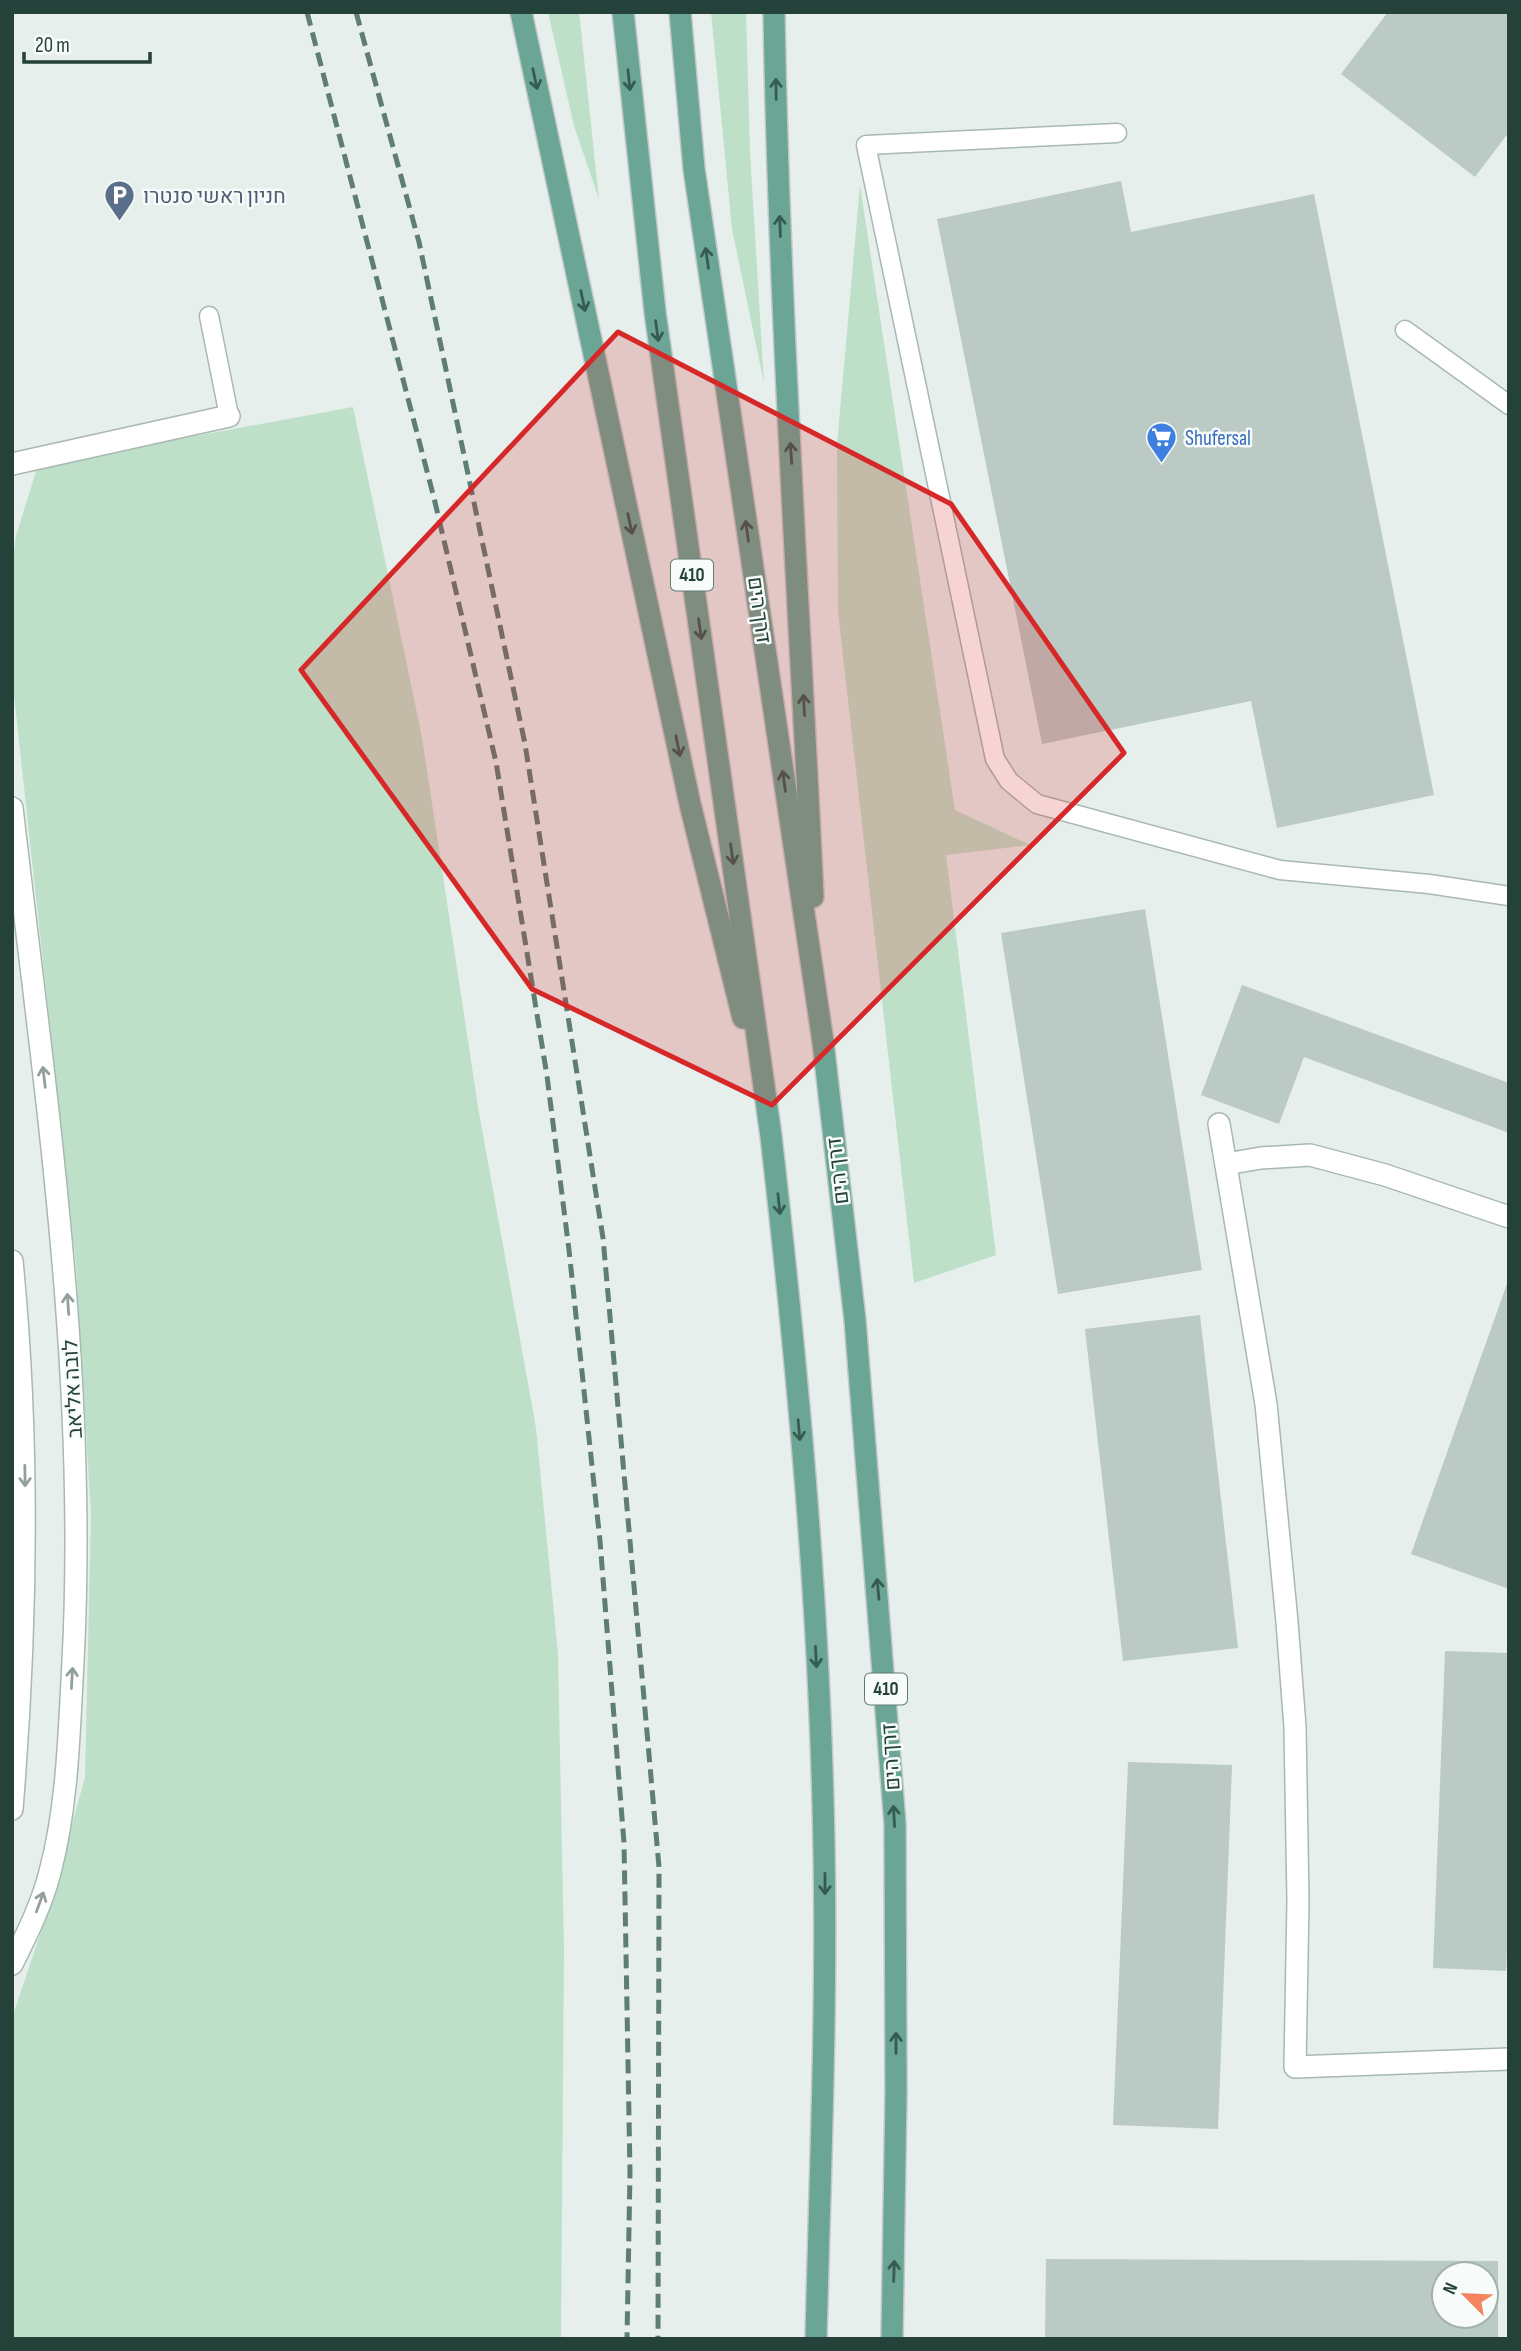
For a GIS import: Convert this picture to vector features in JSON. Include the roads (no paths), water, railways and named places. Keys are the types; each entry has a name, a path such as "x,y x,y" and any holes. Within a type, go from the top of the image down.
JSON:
{"main road":[{"path":"520,12 691,804 771,1136"},
{"name":"410","path":"623,12 656,325 771,1136 786,1270 811,1566 824,1847 816,2339"},
{"name":"דרך הים","path":"680,12 694,169 823,1042 856,1320 895,1824 896,2092 892,2339"},
{"path":"774,12 783,332 823,1042"}],"street":[{"path":"12,464 229,416"},
{"name":"לובה אליאב","path":"12,808 68,1296 75,1411 77,1523 74,1646 60,1828 42,1898 12,1964"},
{"path":"1219,1124 1266,1404 1294,1714 1298,1901 1295,2067 1509,2059"},
{"path":"1226,1164 1261,1158 1310,1155 1385,1175 1509,1217"},
{"path":"12,1261 24,1421 26,1533 20,1700 12,1809"}],"lane":[{"path":"1117,133 866,145 995,759 1009,781 1037,804 1280,870 1429,884 1509,896"},
{"path":"209,316 229,416"},
{"path":"1405,330 1509,405"}],"railway":[{"path":"307,12 434,498 496,762 547,1076 569,1250 600,1541 624,1843 630,2172 627,2339"},
{"path":"356,12 419,242 525,744 603,1238 659,1867 658,2339"}],"place":[{"name":"חניון ראשי סנטרו","path":"120,223"},
{"name":"Shufersal","path":"1162,465"}]}
